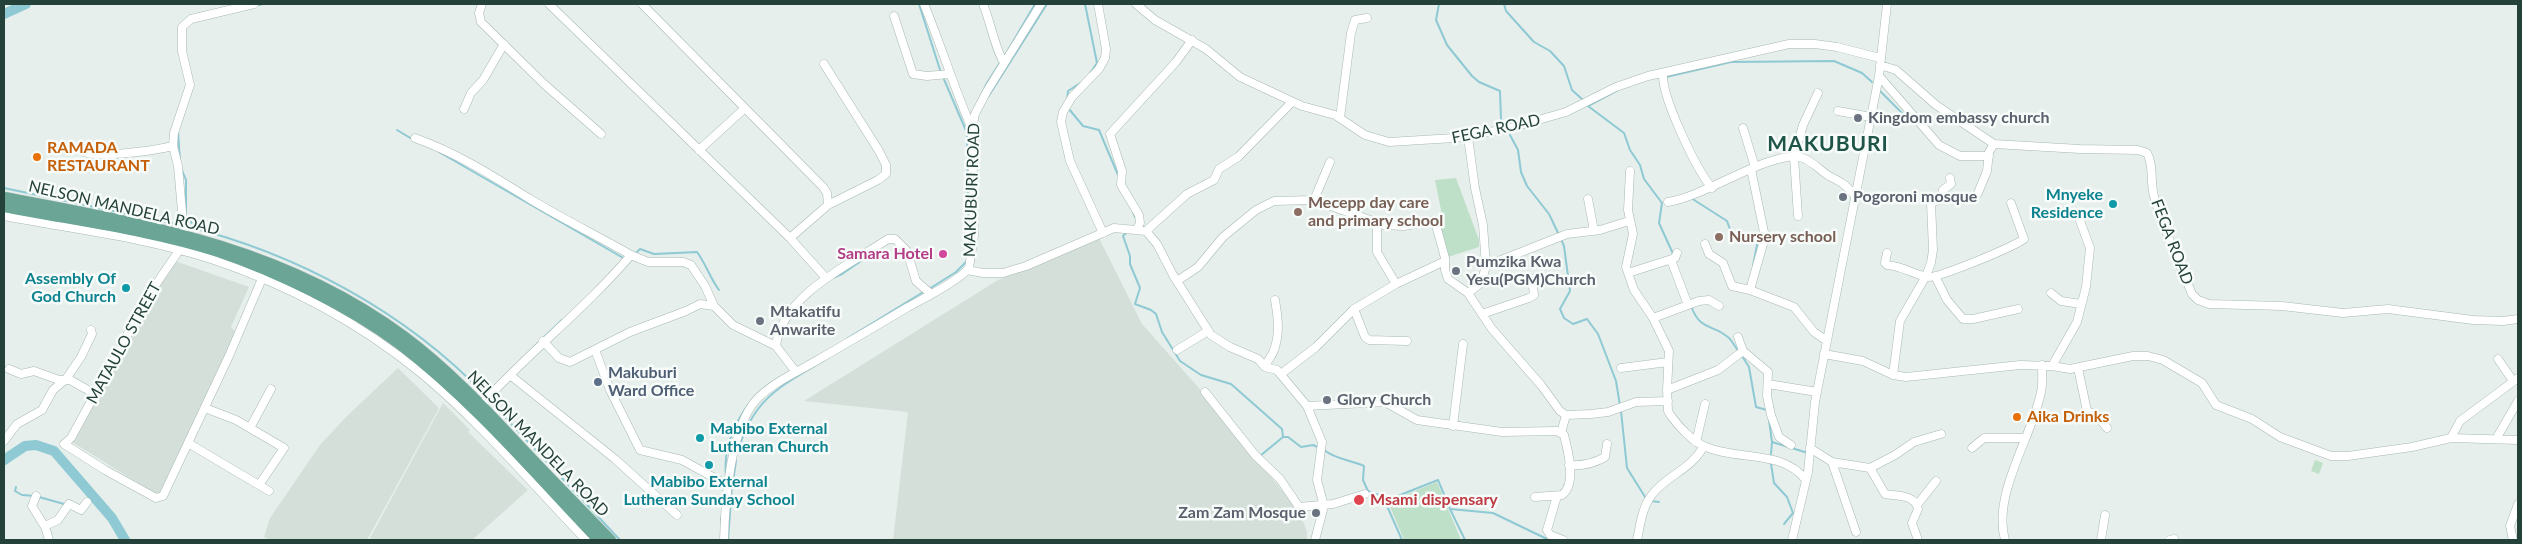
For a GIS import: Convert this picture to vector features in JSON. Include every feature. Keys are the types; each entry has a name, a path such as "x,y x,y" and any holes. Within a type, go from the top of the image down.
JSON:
{"main road":[{"name":"NELSON MANDELA ROAD","path":"4,197 273,263 404,336 482,404 611,540"},
{"name":"NELSON MANDELA ROAD","path":"4,207 182,242 348,306 397,343 462,398 598,540"}],"street":[{"path":"4,216 182,242 178,166 173,146 174,133 190,85 181,45 182,27 191,19 254,4"},
{"path":"482,4 478,13 481,22 544,84 601,134"},
{"path":"549,4 790,238 826,278"},
{"path":"642,4 823,187 827,193 828,205"},
{"path":"924,4 937,35 949,74 972,128"},
{"path":"983,4 993,27 1000,56 1004,62"},
{"name":"MAKUBURI ROAD","path":"724,540 730,483 740,432 748,412 758,399 796,372 931,294 967,270 971,262 974,236 972,128 975,114 1004,62 1041,4"},
{"path":"1098,4 1106,50 1105,58 1099,69 1072,98 1063,112 1061,122 1070,162 1103,233"},
{"name":"FEGA ROAD","path":"1136,4 1155,20 1192,40 1240,77 1292,102 1340,118 1365,135 1389,142 1422,142 1468,137 1507,129 1556,116 1616,87 1663,73 1789,44 1816,44 1837,47 1880,61"},
{"path":"1792,540 1806,480 1817,392 1826,341 1879,76 1887,4"},
{"path":"894,16 913,74 927,76 949,74"},
{"path":"1340,118 1351,33 1355,20 1367,18"},
{"path":"1137,229 1140,223 1139,214 1121,185 1122,171 1110,134 1176,62 1192,40"},
{"path":"464,110 471,93 483,80 504,44"},
{"path":"1880,61 1896,70 1936,105 1994,144 1989,156 1987,171 1978,193"},
{"path":"790,238 828,205 878,180 886,174 887,170 879,151 824,64"},
{"path":"1663,73 1670,107 1702,172 1712,188"},
{"path":"1879,76 1940,145 1960,156 1989,156"},
{"path":"1798,216 1794,157 1803,125 1818,93"},
{"path":"1146,231 1187,194 1214,180 1218,169 1238,157 1292,102"},
{"path":"699,150 744,109"},
{"path":"1838,111 1871,116"},
{"path":"1743,128 1753,168 1765,237 1750,290"},
{"path":"1468,137 1475,188 1483,225 1486,266 1481,282 1468,293"},
{"path":"415,138 438,146 476,166 532,200 631,255 648,262 683,262 691,265 705,286 714,306 733,325 776,346 796,372"},
{"name":"FEGA ROAD","path":"1994,144 2138,150 2147,153 2150,162 2152,189 2158,211 2192,294 2203,303 2282,306 2343,313 2388,309 2474,320 2504,321 2518,319"},
{"path":"80,150 86,153 125,153 153,151 173,146"},
{"path":"1668,202 1692,196 1753,168 1794,157 1810,161 1829,176 1840,180 1856,197"},
{"path":"1314,200 1330,162"},
{"path":"1630,171 1629,221 1633,234 1627,259 1628,274 1639,300 1653,318 1669,350 1668,411 1700,444 1742,456 1769,457 1781,461 1806,480"},
{"path":"1893,375 1900,321 1926,276 1933,250 1931,203 1941,199 1943,190 1952,184 1950,178"},
{"path":"1588,199 1594,231"},
{"path":"1177,281 1198,267 1218,242 1262,206 1274,201 1314,200 1377,223 1404,226 1434,221 1445,261 1444,270 1448,279 1468,293 1482,314 1541,385 1554,406 1566,415 1608,412 1636,402 1668,401"},
{"path":"1887,253 1885,264 1909,269 1926,276 1936,276 2024,239 2011,203"},
{"path":"2052,366 2077,322 2081,304 2090,254 2089,241 2079,218"},
{"path":"1486,266 1567,234 1594,231 1629,221"},
{"path":"1377,223 1377,252 1396,284"},
{"path":"967,270 995,274 1017,269 1119,228 1146,231 1157,244 1177,281 1208,330 1230,347 1258,359 1265,367 1277,370 1307,406 1322,442 1317,480 1324,506 1315,540"},
{"path":"776,346 779,329 789,314 826,278 888,239 895,239 907,251 916,282 928,289 931,294"},
{"name":"MATAULO STREET","path":"182,242 150,292 71,438 64,444 105,470 157,498 162,496 188,443"},
{"path":"1704,244 1709,254 1723,263 1732,286 1750,290 1794,307 1814,332 1826,341"},
{"path":"1628,274 1671,260 1675,258 1676,254"},
{"path":"482,404 543,341 609,281 631,255"},
{"path":"1671,260 1688,305"},
{"path":"1281,374 1316,347 1354,309 1396,284 1445,261"},
{"path":"269,491 188,443 264,274 384,344 422,374 478,426 586,540"},
{"path":"1936,276 1947,300 1963,319 1973,319 2018,309"},
{"path":"1482,314 1534,295 1532,278"},
{"path":"2051,293 2061,300 2081,304"},
{"path":"1265,367 1268,358 1273,354 1278,338 1275,300"},
{"path":"1653,318 1688,305 1709,300 1719,306"},
{"path":"543,341 559,358 566,362 574,361 630,332 700,304 714,306"},
{"path":"1354,309 1365,337 1369,340 1407,340"},
{"path":"4,440 18,423 42,410 53,390 66,379 81,357 92,334 91,330"},
{"path":"1176,350 1208,330"},
{"path":"1738,337 1743,351 1768,372 1767,396 1771,415 1779,437 1791,445"},
{"path":"1453,426 1463,344"},
{"path":"595,350 610,390 640,450 682,460 720,481 730,483"},
{"path":"1667,390 1718,370 1743,351"},
{"path":"1824,354 1864,362 1893,375 1906,377 2020,365 2042,365 2065,369 2078,368 2133,356 2148,356 2163,360 2202,383 2216,405 2252,419 2284,439 2331,456 2348,456 2412,447 2451,438 2518,440"},
{"path":"2451,438 2460,420 2516,380 2498,359"},
{"path":"1621,368 1668,362"},
{"path":"2005,540 2001,515 2024,438 2041,393 2042,365"},
{"path":"2078,368 2087,411 2097,415 2107,428"},
{"path":"9,369 22,374 34,371 59,380 74,381 95,394"},
{"path":"510,375 622,466 677,515"},
{"path":"1768,384 1817,392"},
{"path":"250,428 271,389"},
{"path":"1205,392 1255,454 1280,480 1296,504 1304,508 1324,506 1365,494"},
{"path":"2496,439 2518,401"},
{"path":"1307,406 1385,402 1417,420 1502,432 1548,430 1561,433"},
{"path":"1637,540 1651,496 1661,485 1687,468 1700,444 1705,404"},
{"path":"205,408 250,428 284,448 259,485"},
{"path":"1535,497 1557,496 1566,490 1569,466 1566,444 1561,433 1566,415"},
{"path":"1810,448 1832,462 1870,468 1895,456 1914,442 1942,434"},
{"path":"1972,448 1984,438 2024,438"},
{"path":"1569,466 1584,465 1605,457 1607,444"},
{"path":"1832,462 1856,532"},
{"path":"1870,468 1885,494 1902,496 1917,505"},
{"path":"1918,540 1912,524 1917,513 1917,505 1936,481"},
{"path":"36,496 32,506 45,527 49,540"},
{"path":"1557,496 1547,530 1550,535 1564,540"},
{"path":"45,527 60,518 69,504 81,510 87,502"},
{"path":"2513,540 2510,522 2518,504"},
{"path":"2101,540 2105,516"}],"shaded area":[{"path":"1099,238 1142,324 1206,396 1300,513 1307,532 1307,540 893,540 908,412 804,401 998,280"},
{"path":"175,261 249,287 231,327 237,333 159,496 72,442 157,287"},
{"path":"398,368 439,408 367,540 270,540 264,537 270,518 320,445 347,416"},
{"path":"443,403 470,430 468,432 528,490 472,540 369,540"}],"green space":[{"path":"1456,178 1479,240 1479,247 1448,257 1440,227 1442,215 1435,180"},
{"path":"2315,460 2323,463 2319,474 2311,471"},
{"path":"1437,482 1461,540 1404,540 1388,502"}],"waterway":[{"path":"4,14 26,4"},
{"path":"255,6 263,4"},
{"path":"919,4 941,73"},
{"path":"1004,57 1035,4"},
{"path":"988,97 1047,4"},
{"path":"1085,4 1097,63 1090,73"},
{"path":"1439,4 1436,20 1447,45 1472,76 1479,82 1500,91 1501,119 1505,126"},
{"path":"1504,4 1506,11 1534,42 1550,51 1564,66 1572,90 1583,100"},
{"path":"970,118 987,83 1001,61"},
{"path":"1666,77 1731,62 1834,61 1862,73 1872,82"},
{"path":"943,77 967,133 969,247"},
{"path":"1067,100 1068,91 1082,82"},
{"path":"1618,90 1588,106 1624,133 1630,150 1640,165 1644,179 1662,203 1659,223 1674,256"},
{"path":"1879,90 1910,121"},
{"path":"1069,109 1083,126 1099,130 1118,175"},
{"path":"397,130 412,139"},
{"path":"178,131 180,161"},
{"path":"1510,135 1518,150 1521,172 1527,186 1549,214 1559,235"},
{"path":"439,152 625,259"},
{"path":"182,170 186,180 186,212"},
{"path":"4,188 180,225"},
{"path":"1691,198 1727,221 1732,235 1739,237 1756,235 1757,245 1753,266"},
{"path":"1133,212 1137,221"},
{"path":"186,217 197,228"},
{"path":"185,226 268,252 347,290 385,312 421,338 455,366 486,396"},
{"path":"1126,233 1123,236 1130,256 1130,264 1140,288 1135,304 1156,314 1162,332 1180,361 1201,375 1231,384 1282,429 1283,437 1260,456"},
{"path":"1561,239 1564,246 1570,291 1560,309 1564,318 1573,324 1587,319 1598,334 1616,381 1620,406"},
{"path":"897,247 907,262"},
{"path":"635,254 640,249 654,254 697,252 719,290"},
{"path":"833,278 867,257"},
{"path":"929,289 956,272 967,261"},
{"path":"848,338 925,291"},
{"path":"1691,306 1699,320 1724,334 1739,352"},
{"path":"533,348 562,320"},
{"path":"1742,356 1749,367 1756,407 1767,410"},
{"path":"738,451 752,417 761,405 784,385 828,358"},
{"path":"726,476 728,447 739,419 758,394 781,377"},
{"path":"489,400 620,540"},
{"path":"1621,411 1627,468 1647,500"},
{"path":"1769,420 1772,442 1808,453"},
{"path":"1283,437 1288,437 1301,447 1313,445 1320,448"},
{"path":"1771,454 1772,442"},
{"path":"4,460 25,446 36,445 54,451 112,518 125,540"},
{"path":"1324,450 1364,466 1363,480 1368,491 1390,499 1438,480 1450,509 1493,513 1549,540"},
{"path":"733,481 736,461"},
{"path":"1771,464 1774,483 1787,497 1793,513 1784,524"},
{"path":"728,540 732,486"},
{"path":"16,487 15,491 22,495 35,496"},
{"path":"39,497 64,504"},
{"path":"1384,499 1402,540"},
{"path":"1651,501 1659,502"},
{"path":"1450,509 1465,540"},
{"path":"721,518 721,528"}],"place":[{"name":"Kingdom embassy church","path":"1858,118"},
{"name":"RAMADA RESTAURANT","path":"37,157"},
{"name":"Pogoroni mosque","path":"1843,197"},
{"name":"Mnyeke Residence","path":"2113,204"},
{"name":"Mecepp day care and primary school","path":"1298,212"},
{"name":"Nursery school","path":"1719,237"},
{"name":"Samara Hotel","path":"943,254"},
{"name":"Pumzika Kwa Yesu(PGM)Church","path":"1456,271"},
{"name":"Assembly Of God Church","path":"126,288"},
{"name":"Mtakatifu Anwarite","path":"760,321"},
{"name":"Makuburi Ward Office","path":"598,382"},
{"name":"Glory Church","path":"1327,400"},
{"name":"Aika Drinks","path":"2017,417"},
{"name":"Mabibo External Lutheran Church","path":"700,438"},
{"name":"Mabibo External Lutheran Sunday School","path":"709,465"},
{"name":"Msami dispensary","path":"1359,500"},
{"name":"Zam Zam Mosque","path":"1316,513"}],"district":[{"name":"MAKUBURI","path":"1828,144"}]}
